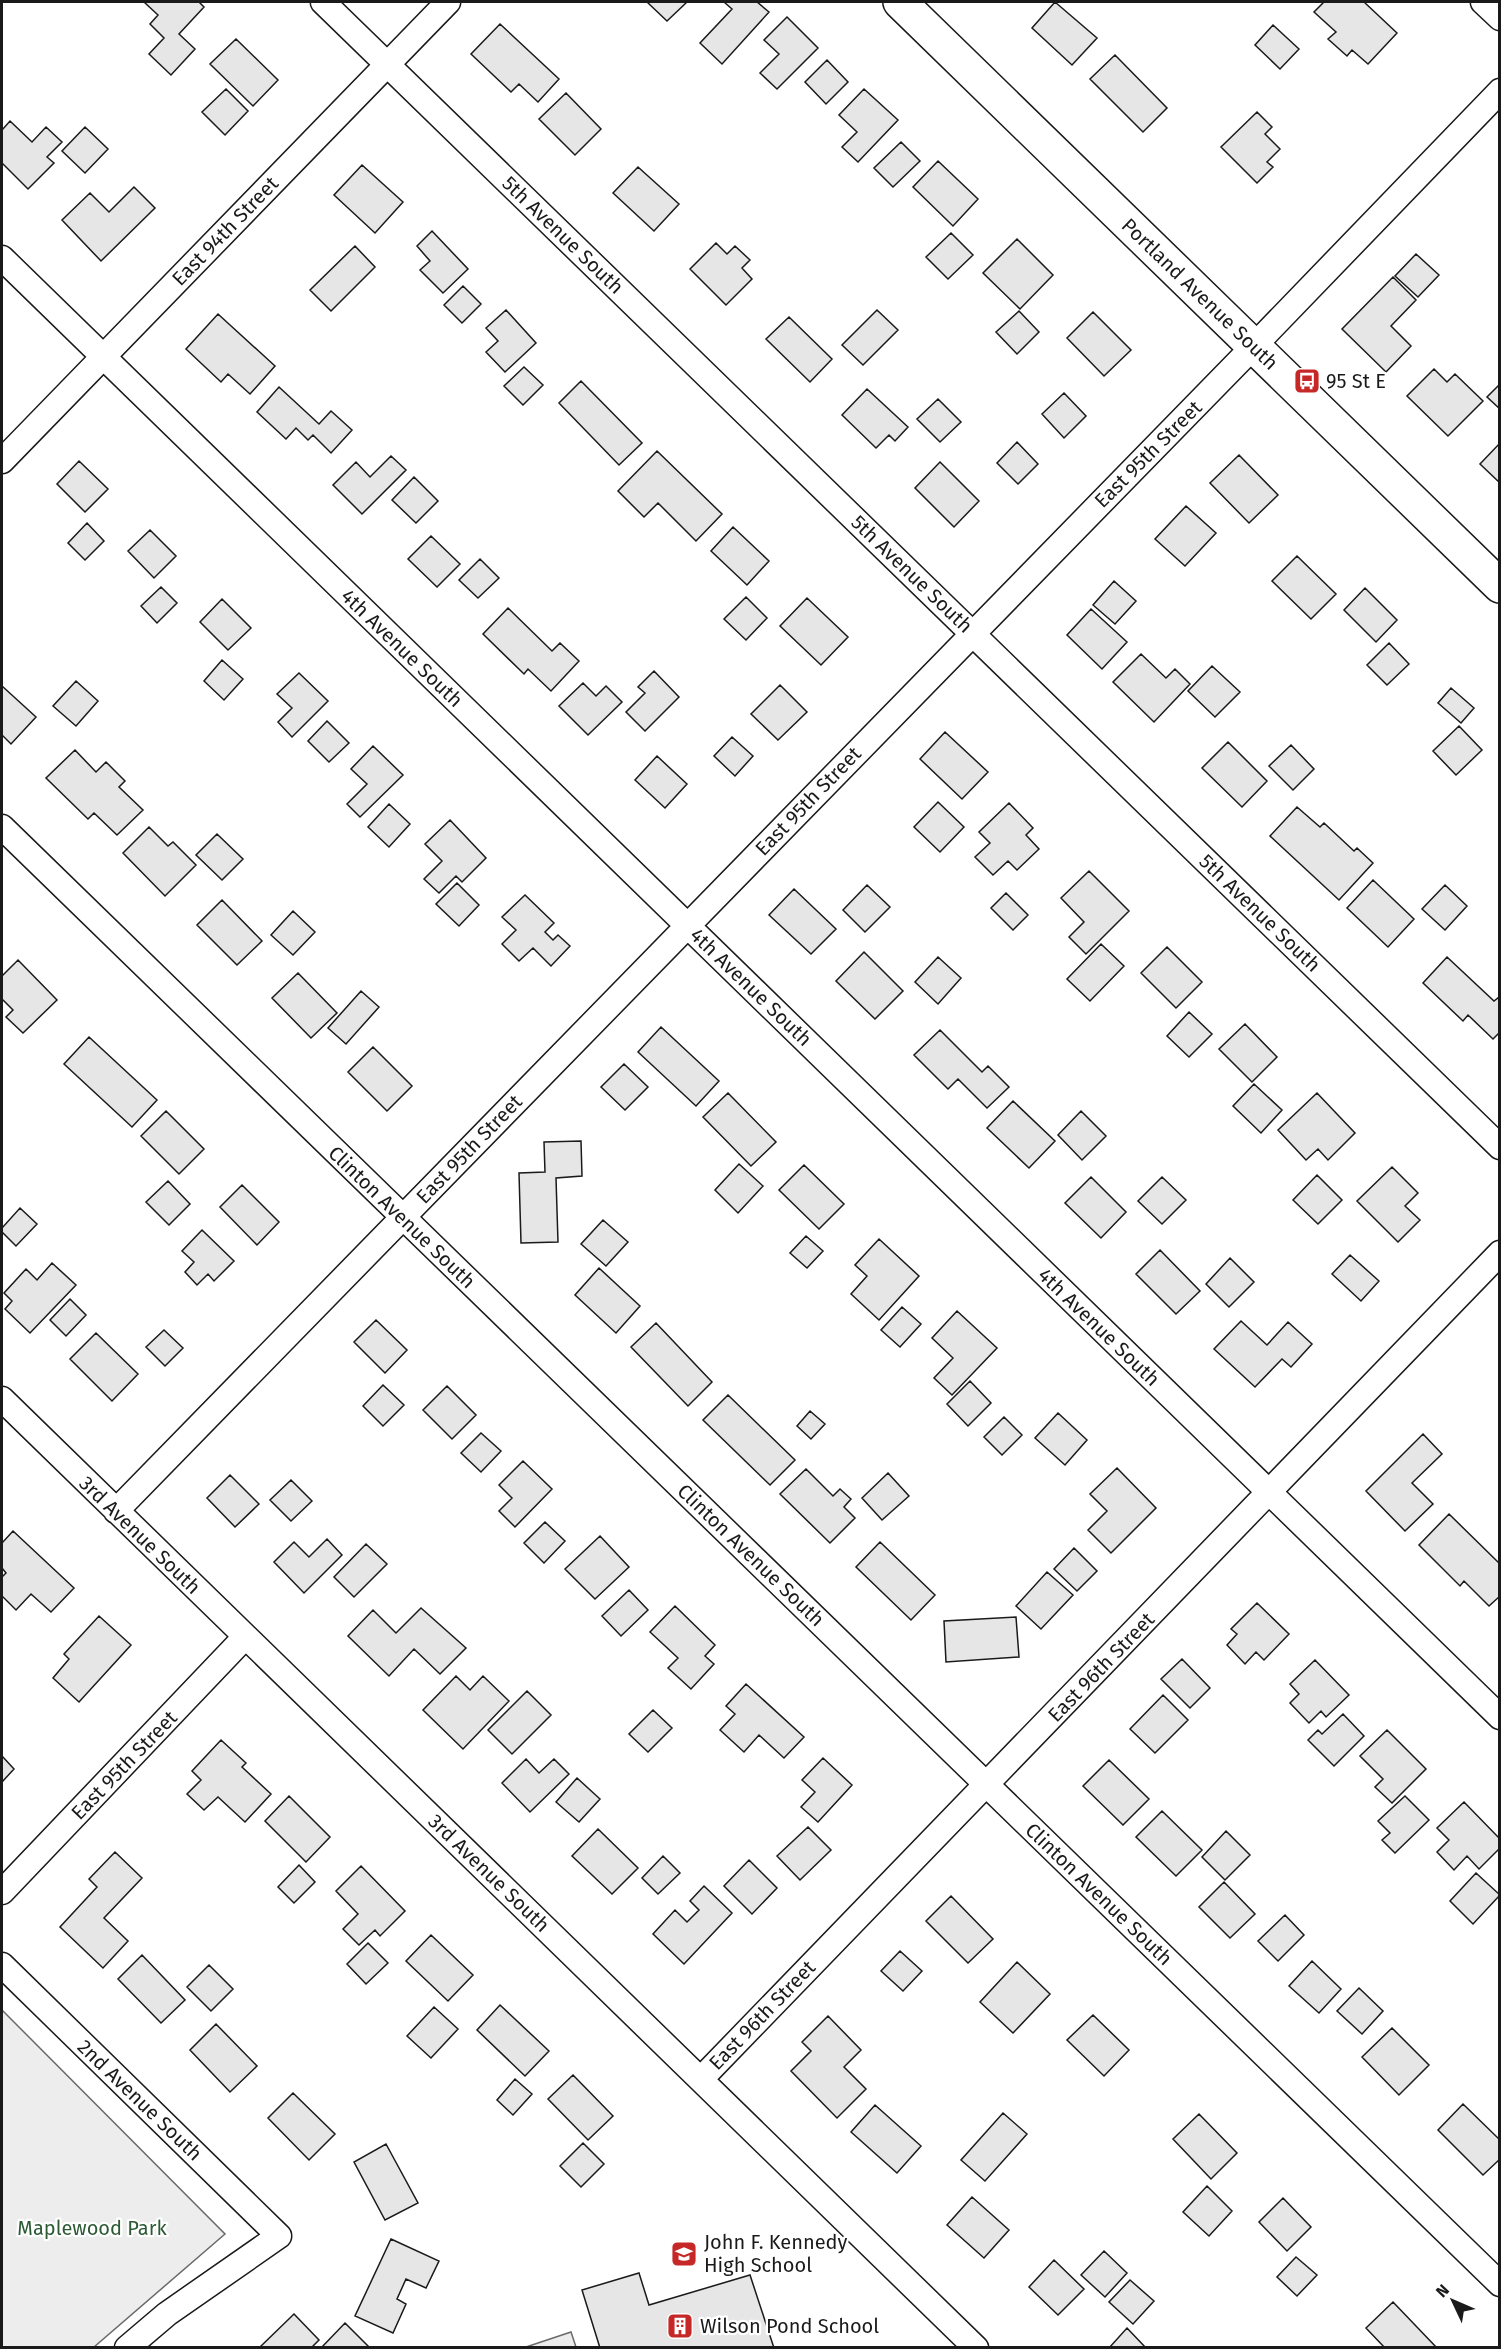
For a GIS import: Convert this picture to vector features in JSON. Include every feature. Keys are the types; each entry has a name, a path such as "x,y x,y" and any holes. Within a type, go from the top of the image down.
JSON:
{"main road":[{"name":"Portland Avenue South","path":"900,2 1500,586"}],"street":[{"name":"5th Avenue South","path":"323,2 1500,1148"},
{"name":"East 94th Street","path":"2,461 448,2"},
{"path":"1483,2 1500,18"},
{"name":"East 95th Street","path":"116,1511 1500,91"},
{"name":"4th Avenue South","path":"2,258 1500,1717"},
{"name":"Clinton Avenue South","path":"2,827 1500,2284"},
{"name":"East 96th Street","path":"700,2079 1500,1253"},
{"name":"3rd Avenue South","path":"2,1399 976,2348"},
{"name":"East 95th Street","path":"2,1892 245,1637"},
{"name":"2nd Avenue South","path":"2,1965 279,2236 167,2314 127,2348"}],"shaded area":[{"name":"Maplewood Park","path":"2,2010 225,2234 94,2347 2,2347"},
{"path":"571,2332 576,2347 526,2347"}],"building":[{"path":"144,2 199,2 204,7 179,34 195,49 171,75 149,54 164,38 150,24 158,15"},
{"path":"647,2 687,2 667,21"},
{"path":"724,2 757,2 769,12 722,64 700,43 732,9"},
{"path":"1055,2 1097,38 1072,65 1032,28"},
{"path":"1324,2 1364,2 1397,33 1368,64 1352,50 1347,56 1328,39 1336,32 1314,12"},
{"path":"787,17 818,48 777,89 760,73 779,54 764,40"},
{"path":"500,24 559,79 538,102 519,84 511,92 471,54"},
{"path":"1273,25 1299,49 1280,69 1255,45"},
{"path":"236,39 278,80 253,106 210,64"},
{"path":"1115,55 1167,108 1143,132 1090,79"},
{"path":"827,60 848,82 826,104 805,82"},
{"path":"226,89 248,111 225,135 202,112"},
{"path":"864,89 898,120 858,162 842,147 857,132 839,115"},
{"path":"566,93 601,129 575,155 539,119"},
{"path":"1257,112 1272,127 1265,134 1280,149 1267,162 1273,167 1257,183 1221,147"},
{"path":"10,121 32,142 46,127 62,142 47,157 54,163 28,189 2,163 2,130"},
{"path":"85,127 108,149 85,173 62,151"},
{"path":"901,142 920,161 893,187 874,168"},
{"path":"938,161 978,199 953,226 913,187"},
{"path":"362,165 403,202 375,233 334,195"},
{"path":"638,167 679,204 654,231 613,193"},
{"path":"134,187 155,208 101,261 62,220 90,193 109,212"},
{"path":"432,231 468,269 443,293 420,270 430,261 417,246"},
{"path":"951,233 973,255 948,279 926,257"},
{"path":"1017,239 1053,275 1020,309 983,273"},
{"path":"716,243 727,254 735,246 750,260 742,268 752,279 726,305 690,269"},
{"path":"355,246 375,267 331,311 310,290"},
{"path":"1416,254 1439,275 1418,297 1395,276"},
{"path":"1393,277 1416,300 1391,326 1411,346 1386,372 1342,329"},
{"path":"463,286 481,304 462,323 444,305"},
{"path":"506,310 536,343 505,372 486,352 498,341 486,328"},
{"path":"877,310 898,330 863,365 842,345"},
{"path":"1019,311 1039,332 1017,354 996,332"},
{"path":"1093,312 1131,350 1104,376 1067,338"},
{"path":"218,314 275,366 250,394 228,374 221,382 186,349"},
{"path":"789,317 832,359 810,382 766,339"},
{"path":"524,367 543,385 523,405 504,386"},
{"path":"1434,369 1447,382 1455,374 1483,401 1448,436 1407,396"},
{"path":"581,381 642,443 619,465 559,403"},
{"path":"1500,384 1500,409 1487,397"},
{"path":"279,387 319,424 331,411 352,430 331,453 313,435 308,440 296,428 286,439 257,412"},
{"path":"867,389 908,427 895,441 889,435 876,448 842,415"},
{"path":"1064,393 1086,416 1064,438 1042,414"},
{"path":"938,399 961,422 940,442 917,419"},
{"path":"1017,442 1038,464 1018,484 997,463"},
{"path":"1500,443 1500,483 1480,464"},
{"path":"657,451 722,514 696,541 658,503 644,517 618,491"},
{"path":"1239,455 1278,495 1249,523 1210,483"},
{"path":"391,456 406,470 362,514 333,485 356,462 370,477"},
{"path":"79,461 108,489 85,512 57,484"},
{"path":"940,462 979,501 954,527 915,488"},
{"path":"414,477 438,501 416,523 392,500"},
{"path":"1186,506 1216,533 1185,566 1155,539"},
{"path":"87,523 104,541 85,560 68,543"},
{"path":"733,527 769,561 747,585 711,551"},
{"path":"150,530 176,556 154,578 128,551"},
{"path":"431,536 460,564 437,587 408,559"},
{"path":"1297,556 1336,594 1311,619 1272,581"},
{"path":"480,559 499,578 478,598 459,580"},
{"path":"1114,581 1136,601 1115,624 1093,605"},
{"path":"161,587 177,603 157,623 141,606"},
{"path":"1365,588 1397,620 1376,642 1344,610"},
{"path":"746,597 767,618 746,640 724,619"},
{"path":"807,598 848,637 821,665 780,626"},
{"path":"222,599 251,628 228,650 200,622"},
{"path":"508,608 552,651 560,643 579,661 551,691 528,669 524,674 483,634"},
{"path":"1091,609 1127,642 1102,669 1067,635"},
{"path":"1389,643 1409,664 1387,685 1367,665"},
{"path":"1141,654 1166,678 1175,669 1190,684 1154,722 1113,682"},
{"path":"222,660 243,679 224,700 204,681"},
{"path":"1212,666 1240,692 1215,717 1188,691"},
{"path":"654,671 679,697 645,731 626,712 645,693 638,687"},
{"path":"299,673 328,701 292,737 278,722 292,708 277,694"},
{"path":"76,681 98,701 76,726 53,706"},
{"path":"583,683 596,696 606,686 622,702 588,735 559,706"},
{"path":"780,685 807,712 778,740 751,714"},
{"path":"2,686 36,717 11,744 2,735"},
{"path":"1451,688 1474,708 1461,723 1438,703"},
{"path":"327,721 349,743 329,762 308,741"},
{"path":"1459,726 1482,750 1456,775 1433,751"},
{"path":"945,732 988,772 962,799 920,759"},
{"path":"732,737 753,756 735,776 714,756"},
{"path":"1228,742 1267,781 1242,807 1202,768"},
{"path":"1291,745 1314,769 1293,790 1269,766"},
{"path":"373,746 403,775 360,817 347,804 367,784 351,769"},
{"path":"75,750 96,772 106,762 125,781 119,787 143,810 117,835 94,813 88,819 46,778"},
{"path":"657,756 687,784 665,808 635,780"},
{"path":"938,802 964,827 940,852 914,827"},
{"path":"1009,803 1033,828 1026,835 1039,849 1017,870 1008,861 993,875 975,857 990,843 979,832"},
{"path":"389,804 410,824 389,847 368,827"},
{"path":"1297,807 1320,827 1324,823 1354,851 1357,848 1373,863 1339,900 1270,836"},
{"path":"450,820 486,858 462,882 456,876 439,893 424,879 442,861 425,844"},
{"path":"149,827 168,846 173,842 196,865 165,896 123,853"},
{"path":"217,834 243,859 222,880 196,855"},
{"path":"1089,871 1129,911 1086,954 1069,937 1084,922 1061,898"},
{"path":"1373,880 1414,919 1388,947 1347,908"},
{"path":"457,883 479,905 459,926 436,904"},
{"path":"867,885 890,907 865,932 843,910"},
{"path":"1445,885 1467,906 1445,930 1422,909"},
{"path":"794,889 836,929 811,954 769,915"},
{"path":"1006,893 1028,915 1013,930 991,908"},
{"path":"525,895 554,923 545,932 553,940 558,935 570,946 551,966 533,948 519,961 502,944 516,930 502,917"},
{"path":"222,900 262,941 237,965 197,925"},
{"path":"293,911 315,932 293,955 271,935"},
{"path":"1101,944 1124,966 1090,1001 1067,979"},
{"path":"1167,947 1202,982 1176,1008 1141,973"},
{"path":"864,952 903,991 875,1019 836,981"},
{"path":"938,957 961,978 938,1004 915,982"},
{"path":"1447,957 1494,1001 1500,999 1500,1032 1493,1039 1468,1015 1463,1021 1423,983"},
{"path":"18,960 57,1000 23,1033 6,1017 13,1010 2,999 2,976"},
{"path":"298,973 337,1013 311,1038 272,998"},
{"path":"361,991 379,1007 346,1044 328,1028"},
{"path":"1189,1012 1212,1034 1189,1057 1167,1036"},
{"path":"1245,1024 1277,1057 1252,1082 1219,1049"},
{"path":"661,1027 719,1081 696,1106 638,1052"},
{"path":"940,1030 982,1072 988,1066 1009,1087 987,1108 958,1079 948,1089 914,1055"},
{"path":"89,1037 157,1100 132,1127 64,1064"},
{"path":"373,1047 412,1086 387,1111 348,1072"},
{"path":"624,1064 648,1087 625,1110 601,1087"},
{"path":"1254,1084 1282,1110 1261,1133 1233,1106"},
{"path":"728,1093 776,1142 751,1166 703,1117"},
{"path":"1317,1093 1355,1133 1328,1160 1318,1149 1306,1160 1278,1130"},
{"path":"1013,1101 1055,1141 1029,1168 987,1128"},
{"path":"166,1111 204,1149 179,1174 141,1136"},
{"path":"1081,1111 1106,1136 1082,1160 1058,1135"},
{"path":"581,1141 582,1176 556,1178 558,1242 521,1243 519,1173 545,1172 544,1142"},
{"path":"739,1164 763,1186 738,1213 715,1190"},
{"path":"804,1165 844,1204 819,1229 779,1190"},
{"path":"1392,1167 1418,1193 1405,1206 1420,1220 1398,1242 1357,1201"},
{"path":"1317,1175 1342,1200 1318,1224 1293,1200"},
{"path":"1091,1177 1126,1212 1101,1238 1065,1203"},
{"path":"1162,1177 1186,1200 1162,1224 1138,1201"},
{"path":"168,1181 190,1204 169,1225 146,1202"},
{"path":"242,1185 279,1222 257,1245 220,1207"},
{"path":"20,1208 37,1224 16,1246 2,1232 2,1228"},
{"path":"603,1220 628,1242 606,1266 581,1244"},
{"path":"202,1230 234,1261 214,1281 208,1274 197,1285 185,1272 194,1262 182,1251"},
{"path":"806,1236 823,1251 807,1268 790,1253"},
{"path":"879,1239 919,1276 879,1320 851,1294 867,1276 855,1265"},
{"path":"1160,1250 1200,1291 1176,1314 1136,1274"},
{"path":"1350,1255 1379,1281 1361,1301 1332,1274"},
{"path":"1230,1258 1254,1282 1229,1307 1206,1284"},
{"path":"52,1263 76,1285 30,1333 5,1309 12,1301 4,1293 26,1269 37,1280"},
{"path":"599,1268 640,1306 616,1333 575,1295"},
{"path":"70,1299 86,1315 66,1336 50,1320"},
{"path":"902,1307 921,1324 900,1347 881,1330"},
{"path":"957,1311 997,1348 952,1395 934,1378 953,1358 932,1338"},
{"path":"376,1320 407,1350 385,1373 354,1342"},
{"path":"1241,1321 1267,1345 1288,1322 1312,1344 1291,1367 1282,1359 1255,1387 1214,1349"},
{"path":"656,1323 712,1382 688,1406 631,1347"},
{"path":"164,1330 183,1348 165,1366 146,1347"},
{"path":"96,1333 138,1374 112,1401 70,1359"},
{"path":"970,1381 991,1403 968,1426 947,1404"},
{"path":"383,1385 404,1405 383,1426 363,1406"},
{"path":"447,1386 476,1415 452,1439 423,1410"},
{"path":"728,1395 795,1460 770,1485 703,1420"},
{"path":"810,1411 825,1424 811,1439 797,1426"},
{"path":"1058,1413 1087,1440 1065,1465 1035,1438"},
{"path":"1004,1417 1022,1435 1002,1455 984,1437"},
{"path":"481,1433 501,1451 481,1472 461,1453"},
{"path":"1423,1434 1442,1454 1412,1483 1433,1504 1405,1531 1366,1491"},
{"path":"523,1461 552,1489 515,1527 499,1511 512,1498 499,1485"},
{"path":"1117,1468 1156,1508 1111,1553 1088,1530 1107,1511 1090,1494"},
{"path":"806,1469 833,1496 840,1489 851,1499 844,1507 855,1518 830,1543 780,1494"},
{"path":"888,1473 909,1496 882,1520 862,1498"},
{"path":"230,1475 259,1504 235,1527 207,1498"},
{"path":"291,1480 312,1501 291,1521 270,1500"},
{"path":"1449,1514 1500,1564 1500,1596 1489,1606 1464,1581 1460,1586 1419,1545"},
{"path":"545,1522 565,1541 544,1563 524,1543"},
{"path":"13,1531 74,1588 51,1612 31,1594 16,1610 2,1596 2,1577 6,1573 2,1568 2,1543"},
{"path":"600,1536 629,1567 595,1599 565,1569"},
{"path":"327,1539 342,1555 304,1593 274,1562 294,1542 309,1557"},
{"path":"880,1542 935,1595 911,1620 856,1567"},
{"path":"366,1544 387,1564 354,1597 334,1577"},
{"path":"1074,1548 1097,1571 1077,1591 1054,1569"},
{"path":"1047,1572 1073,1595 1041,1629 1016,1606"},
{"path":"629,1590 648,1610 621,1636 602,1616"},
{"path":"1257,1603 1289,1634 1264,1660 1256,1652 1245,1664 1227,1645 1237,1634 1231,1629"},
{"path":"675,1606 715,1645 705,1656 714,1664 691,1689 668,1668 678,1658 650,1632"},
{"path":"421,1608 466,1648 440,1674 414,1649 389,1676 348,1636 373,1610 396,1633"},
{"path":"99,1616 131,1645 79,1702 53,1678 69,1659 64,1654"},
{"path":"1016,1617 1019,1657 946,1662 944,1621"},
{"path":"1182,1659 1210,1688 1190,1708 1161,1679"},
{"path":"1315,1660 1349,1695 1326,1717 1321,1711 1309,1723 1290,1703 1299,1694 1290,1684"},
{"path":"456,1676 470,1690 483,1676 509,1701 463,1749 423,1710"},
{"path":"746,1684 804,1737 784,1758 759,1735 744,1752 720,1730 735,1714 726,1706"},
{"path":"527,1691 551,1715 512,1754 488,1730"},
{"path":"1163,1695 1188,1720 1155,1753 1130,1729"},
{"path":"653,1710 672,1728 648,1752 629,1734"},
{"path":"1343,1714 1364,1736 1334,1766 1308,1740 1318,1730 1322,1734"},
{"path":"1387,1730 1426,1769 1392,1803 1375,1787 1383,1779 1360,1756"},
{"path":"221,1740 246,1763 242,1767 271,1794 245,1822 218,1797 204,1810 187,1794 201,1780 192,1771"},
{"path":"2,1756 14,1769 2,1782"},
{"path":"823,1758 852,1785 818,1822 801,1807 815,1792 802,1780"},
{"path":"526,1759 539,1773 554,1759 569,1774 530,1812 502,1783"},
{"path":"1109,1760 1149,1799 1123,1825 1083,1786"},
{"path":"577,1778 600,1799 579,1822 556,1802"},
{"path":"289,1796 330,1837 306,1862 265,1821"},
{"path":"1405,1796 1429,1820 1395,1853 1382,1840 1390,1833 1378,1821"},
{"path":"1464,1802 1500,1839 1500,1848 1479,1869 1467,1856 1454,1870 1437,1852 1449,1840 1437,1828"},
{"path":"1162,1811 1202,1850 1176,1876 1136,1837"},
{"path":"808,1827 831,1850 800,1880 777,1856"},
{"path":"598,1829 638,1868 612,1894 572,1856"},
{"path":"1226,1831 1250,1855 1225,1880 1202,1857"},
{"path":"115,1852 142,1878 104,1918 128,1941 103,1968 60,1927 97,1887 89,1879"},
{"path":"663,1856 680,1873 658,1894 642,1878"},
{"path":"749,1860 777,1888 752,1914 724,1886"},
{"path":"299,1865 315,1882 294,1903 278,1887"},
{"path":"361,1866 405,1911 380,1936 375,1930 359,1945 343,1929 358,1914 336,1891"},
{"path":"1476,1873 1500,1895 1473,1924 1450,1901"},
{"path":"1224,1882 1255,1914 1230,1938 1199,1907"},
{"path":"704,1886 732,1913 684,1964 653,1934 675,1910 687,1922 699,1910 690,1901"},
{"path":"951,1896 993,1939 968,1963 926,1921"},
{"path":"1285,1915 1304,1935 1278,1961 1258,1941"},
{"path":"431,1935 473,1975 448,2001 406,1961"},
{"path":"368,1943 388,1963 366,1984 347,1964"},
{"path":"900,1951 922,1971 903,1991 881,1971"},
{"path":"142,1955 185,2000 161,2023 118,1979"},
{"path":"1312,1961 1341,1989 1319,2013 1289,1986"},
{"path":"1017,1962 1050,1994 1013,2033 980,2002"},
{"path":"209,1965 233,1989 211,2011 187,1987"},
{"path":"1359,1988 1383,2011 1362,2034 1337,2011"},
{"path":"500,2005 549,2051 525,2076 477,2030"},
{"path":"434,2007 458,2029 431,2058 407,2036"},
{"path":"1093,2015 1129,2050 1104,2076 1067,2040"},
{"path":"828,2016 861,2050 844,2067 866,2089 837,2118 791,2071 811,2051 802,2042"},
{"path":"216,2024 257,2066 230,2092 190,2050"},
{"path":"1392,2028 1429,2065 1399,2095 1362,2057"},
{"path":"573,2075 613,2116 588,2140 548,2099"},
{"path":"515,2079 532,2094 513,2115 497,2100"},
{"path":"293,2093 335,2134 309,2160 268,2118"},
{"path":"1463,2104 1500,2140 1500,2159 1483,2175 1438,2130"},
{"path":"875,2105 921,2146 897,2173 851,2132"},
{"path":"1003,2113 1027,2134 985,2181 961,2160"},
{"path":"1199,2114 1237,2153 1211,2179 1173,2139"},
{"path":"583,2143 604,2164 581,2187 560,2166"},
{"path":"386,2144 418,2203 385,2220 354,2162"},
{"path":"1207,2186 1232,2211 1209,2236 1183,2212"},
{"path":"972,2197 1009,2230 984,2258 947,2225"},
{"path":"1283,2198 1311,2227 1287,2251 1259,2222"},
{"path":"391,2239 439,2261 426,2288 406,2279 397,2299 406,2304 393,2333 355,2316"},
{"path":"1104,2251 1127,2273 1105,2297 1081,2275"},
{"path":"1296,2257 1317,2275 1297,2296 1277,2277"},
{"path":"1054,2260 1084,2289 1058,2315 1029,2287"},
{"name":"Wilson Pond School","path":"639,2273 649,2305 750,2275 774,2348 600,2348 582,2290"},
{"path":"1130,2280 1154,2301 1133,2324 1109,2302"},
{"path":"1393,2302 1437,2348 1385,2348 1366,2328"},
{"path":"294,2314 319,2340 311,2348 259,2348"},
{"path":"345,2323 370,2348 321,2348"},
{"path":"1127,2328 1146,2348 1109,2348"}],"place":[{"name":"95 St E","path":"1307,381"},
{"name":"John F. Kennedy High School","path":"684,2254"},
{"name":"Wilson Pond School","path":"680,2326"}]}
